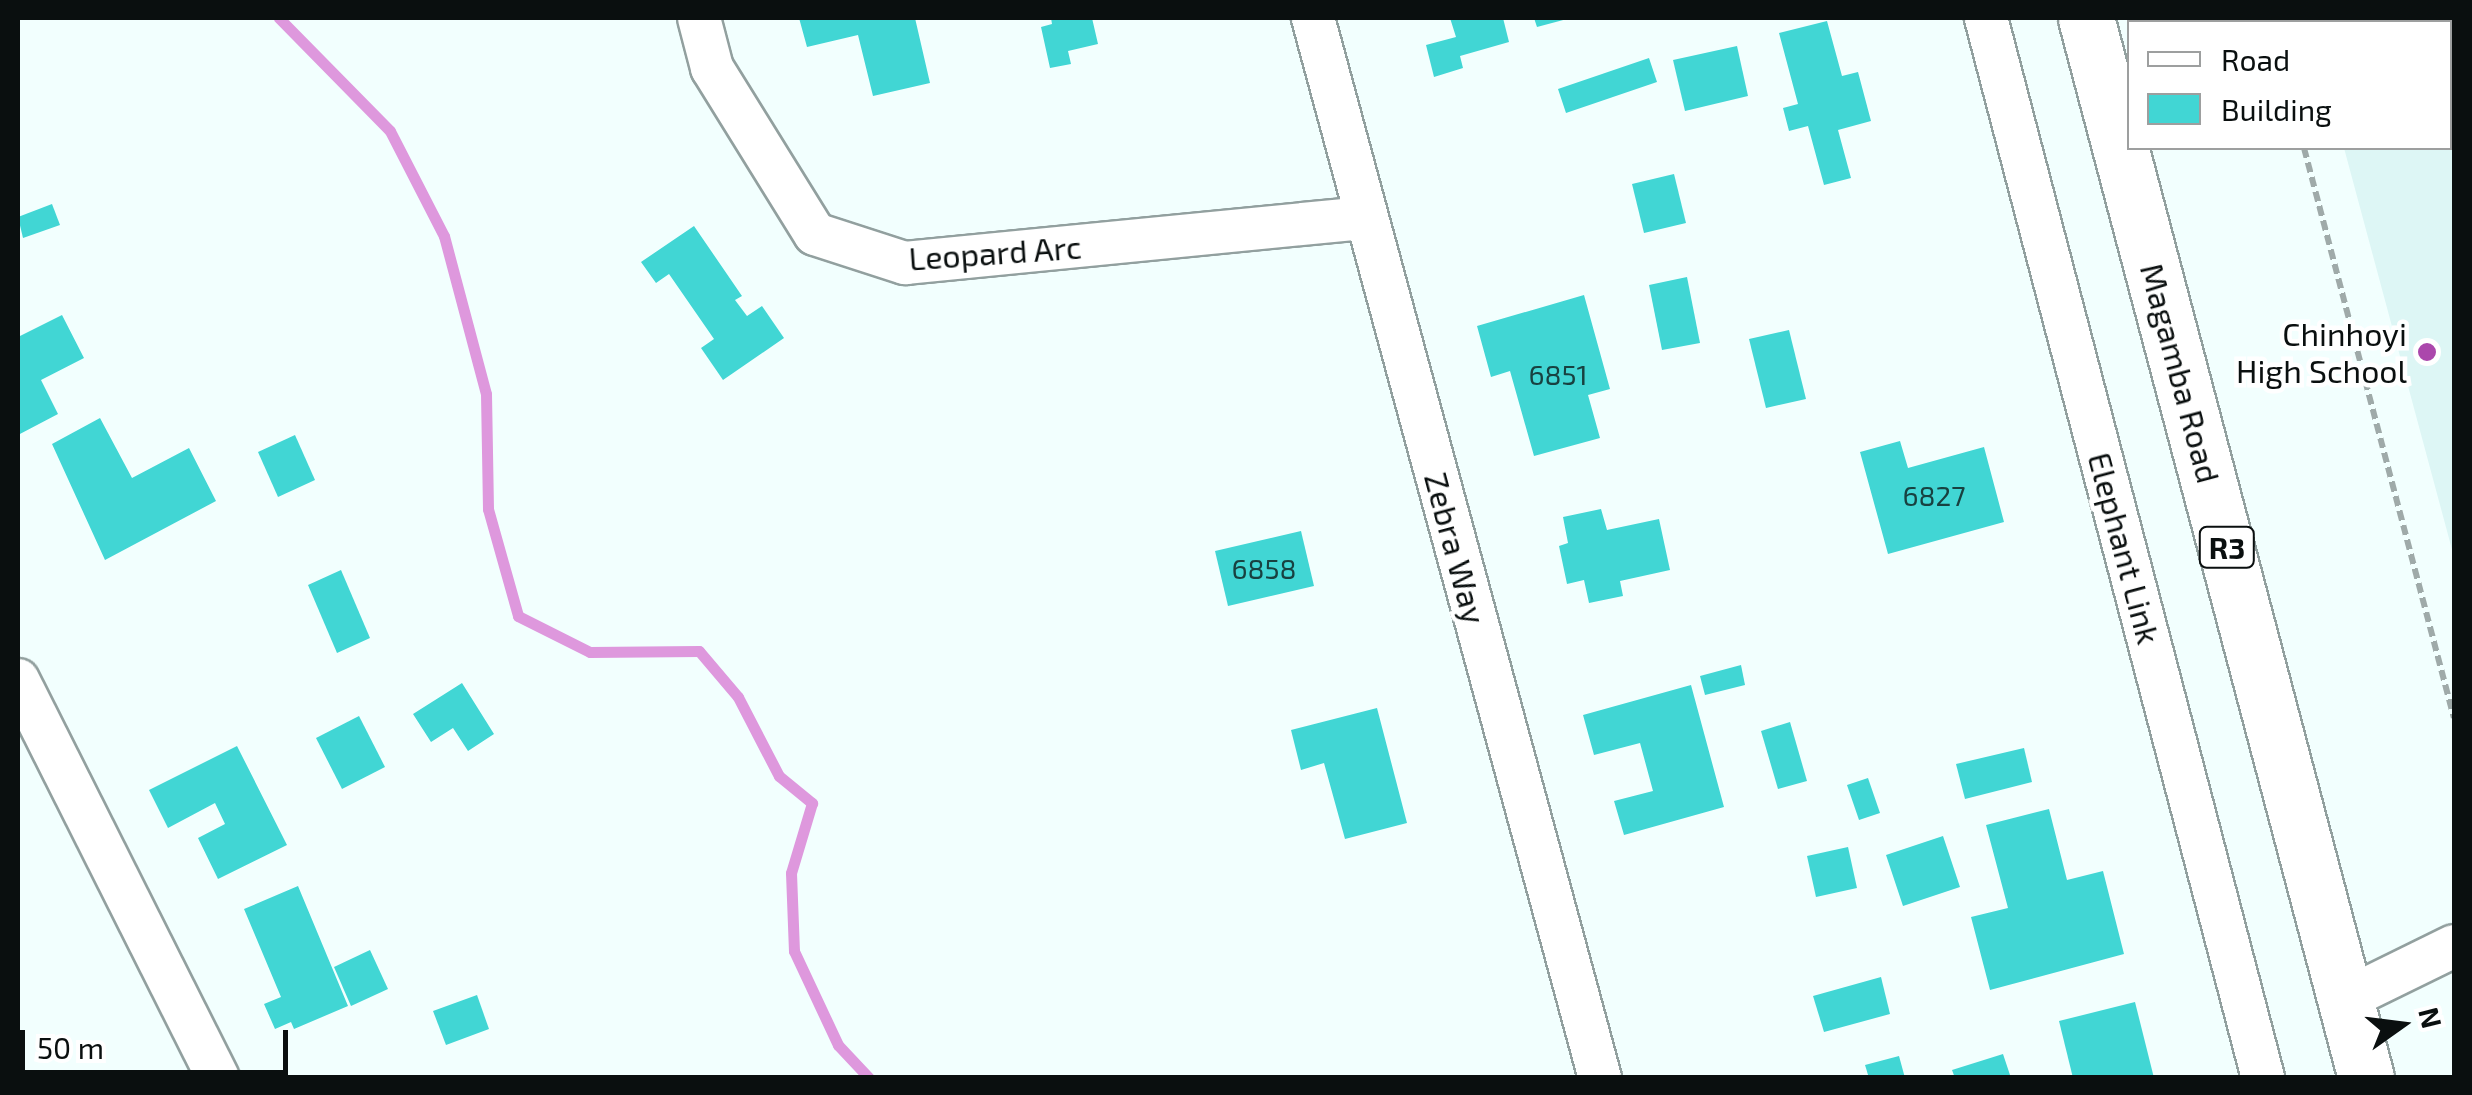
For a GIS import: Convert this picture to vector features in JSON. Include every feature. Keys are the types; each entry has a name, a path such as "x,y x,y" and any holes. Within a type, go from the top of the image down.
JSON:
{"highway":[{"name":"Magamba Road","path":"2086,18 2366,1078"}],"street":[{"name":"Leopard Arc","path":"699,18 712,68 815,234 905,263 1366,218"},
{"name":"Zebra Way","path":"1314,18 1600,1078"},
{"name":"Elephant Link","path":"1986,18 2264,1078"},
{"path":"18,680 218,1078"},
{"path":"2346,998 2454,946"}],"path":[{"path":"2305,150 2454,718"}],"shaded area":[{"name":"Chinhoyi High School","path":"2309,18 2454,18 2454,557 2345,150 2452,150 2452,20"}],"building":[{"path":"799,18 915,18 930,83 873,96 858,35 807,47"},
{"path":"1051,18 1092,18 1098,44 1068,51 1071,64 1050,68 1041,27 1052,24"},
{"path":"1450,18 1503,18 1509,42 1460,56 1463,68 1434,77 1426,45 1456,37"},
{"path":"1534,18 1567,18 1567,19 1537,27"},
{"path":"1827,21 1842,76 1858,72 1871,121 1838,130 1851,178 1824,185 1808,126 1789,131 1783,108 1798,104 1779,33"},
{"path":"1737,46 1748,96 1685,111 1673,60"},
{"path":"1649,58 1657,82 1566,113 1558,89"},
{"path":"1674,174 1686,223 1644,233 1632,184"},
{"path":"52,204 60,225 23,238 18,217"},
{"path":"694,226 742,296 735,300 747,316 762,306 784,338 723,380 701,348 714,339 669,274 656,283 641,262"},
{"path":"1687,277 1700,343 1662,350 1649,285"},
{"path":"1584,295 1610,389 1588,395 1600,438 1534,456 1510,371 1491,377 1477,326"},
{"path":"62,315 84,358 41,380 58,414 18,435 18,337"},
{"path":"1789,330 1806,399 1766,408 1749,339"},
{"path":"100,418 132,478 189,448 216,501 105,560 52,444"},
{"path":"295,435 315,480 278,497 258,452"},
{"path":"1900,441 1908,468 1984,447 2004,522 1888,554 1860,452"},
{"path":"1601,509 1607,530 1659,519 1670,570 1620,581 1623,596 1589,603 1584,580 1567,584 1559,546 1568,543 1563,517"},
{"path":"1301,531 1314,586 1228,606 1215,551"},
{"path":"341,570 370,638 337,653 308,585"},
{"path":"1741,665 1745,685 1705,695 1700,676"},
{"path":"462,683 494,734 468,751 453,728 431,742 413,714"},
{"path":"1691,685 1724,807 1624,835 1614,801 1653,791 1640,743 1594,755 1583,715"},
{"path":"1377,708 1407,823 1345,839 1324,763 1301,770 1291,730"},
{"path":"359,716 385,767 342,789 316,738"},
{"path":"1790,722 1807,781 1778,789 1761,731"},
{"path":"237,746 287,845 218,879 198,838 225,824 215,803 168,828 149,790"},
{"path":"2024,748 2032,782 1965,799 1956,764"},
{"path":"1868,778 1880,813 1859,820 1847,785"},
{"path":"2049,809 2067,880 2103,871 2124,954 1990,990 1971,917 2008,908 1986,825"},
{"path":"1943,836 1960,887 1903,906 1886,855"},
{"path":"1848,847 1857,888 1816,897 1807,856"},
{"path":"298,886 348,1006 294,1029 291,1022 275,1029 264,1004 281,997 244,909"},
{"path":"370,950 388,989 351,1006 334,967"},
{"path":"1881,977 1890,1014 1824,1032 1813,996"},
{"path":"477,995 489,1029 446,1045 433,1011"},
{"path":"2135,1002 2154,1078 2073,1078 2059,1021"},
{"path":"2003,1054 2011,1078 1955,1078 1952,1070"},
{"path":"1899,1056 1905,1078 1869,1078 1865,1065"}],"waterway":[{"path":"279,18 390,131 444,236 486,394 488,509 518,616 590,652 699,651 738,697 779,776 812,803 791,873 794,951 838,1045 869,1078"}],"place":[{"name":"Chinhoyi High School","path":"2427,352"}]}
